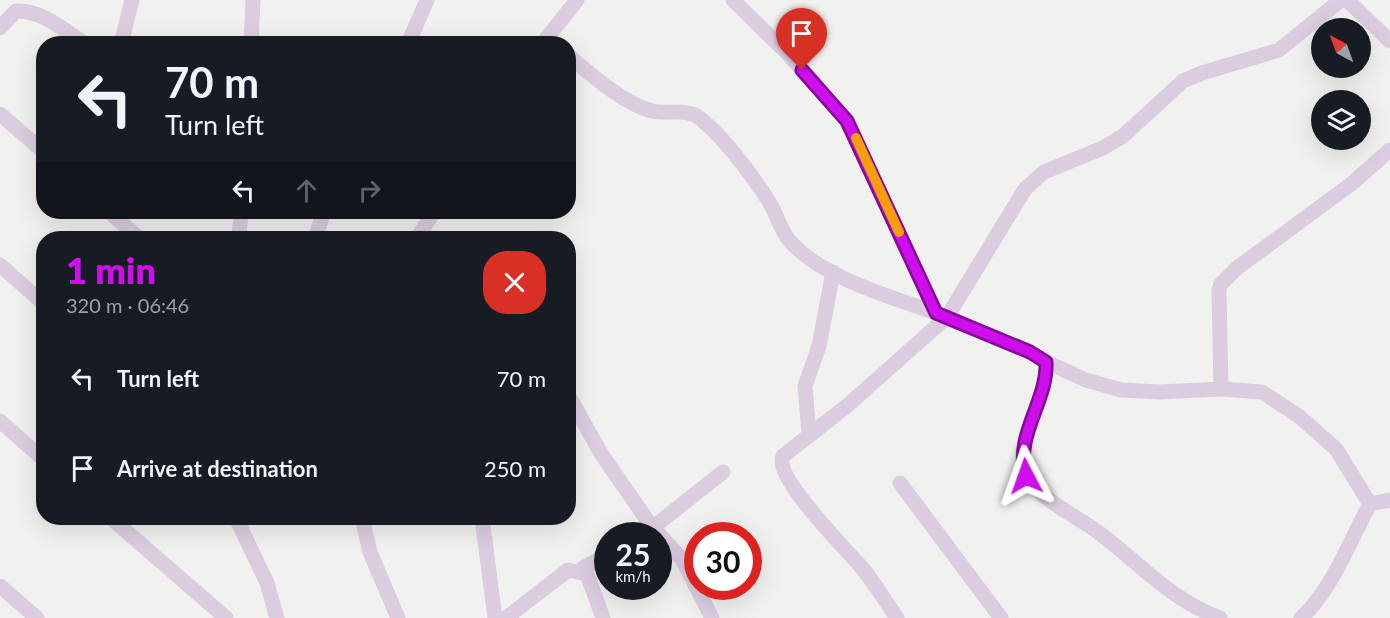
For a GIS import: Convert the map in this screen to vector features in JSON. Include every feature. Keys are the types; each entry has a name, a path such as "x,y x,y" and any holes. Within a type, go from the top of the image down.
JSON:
{"street":[{"path":"123,36 132,0"},
{"path":"251,36 253,0"},
{"path":"412,36 428,0"},
{"path":"552,36 577,0"},
{"path":"733,0 787,53 847,121 941,315"},
{"path":"897,618 863,569 823,524 783,472 781,460 783,456 848,405 941,315 1025,189 1039,175 1111,143 1136,126 1177,85 1191,77 1279,50 1341,0"},
{"path":"1347,0 1390,41"},
{"path":"0,28 16,11 26,11 45,17 73,36"},
{"path":"576,62 595,78 637,104 651,110 684,112 699,117 736,155 768,200 790,240 833,272 866,288 941,315 1030,352 1086,380 1121,390 1160,392 1221,388 1262,392 1300,417 1336,449 1370,504"},
{"path":"0,114 36,145"},
{"path":"1221,388 1218,299 1221,284 1237,268 1350,185 1390,150"},
{"path":"117,219 131,231"},
{"path":"0,265 36,297"},
{"path":"809,434 805,386 819,346 833,272"},
{"path":"1046,362 1045,377 1023,451 1023,465 1030,483 1044,496 1102,535 1155,580 1210,616"},
{"path":"576,409 642,522"},
{"path":"0,422 36,453"},
{"path":"659,522 723,472"},
{"path":"900,483 1001,618"},
{"path":"1370,504 1390,500"},
{"path":"1301,618 1310,610 1342,560 1370,504"},
{"path":"119,525 226,618"},
{"path":"239,525 267,583 278,618"},
{"path":"364,525 370,552 398,618"},
{"path":"483,525 495,618"},
{"path":"672,551 682,559 712,618"},
{"path":"594,562 583,568 603,618"},
{"path":"506,618 568,570 587,574"},
{"path":"0,586 37,618"}],"slow traffic":[{"path":"856,138 899,232"}],"route":[{"path":"802,70 847,121 936,313 1030,352 1046,362 1045,377 1025,439 1023,465 1026,476"}]}
